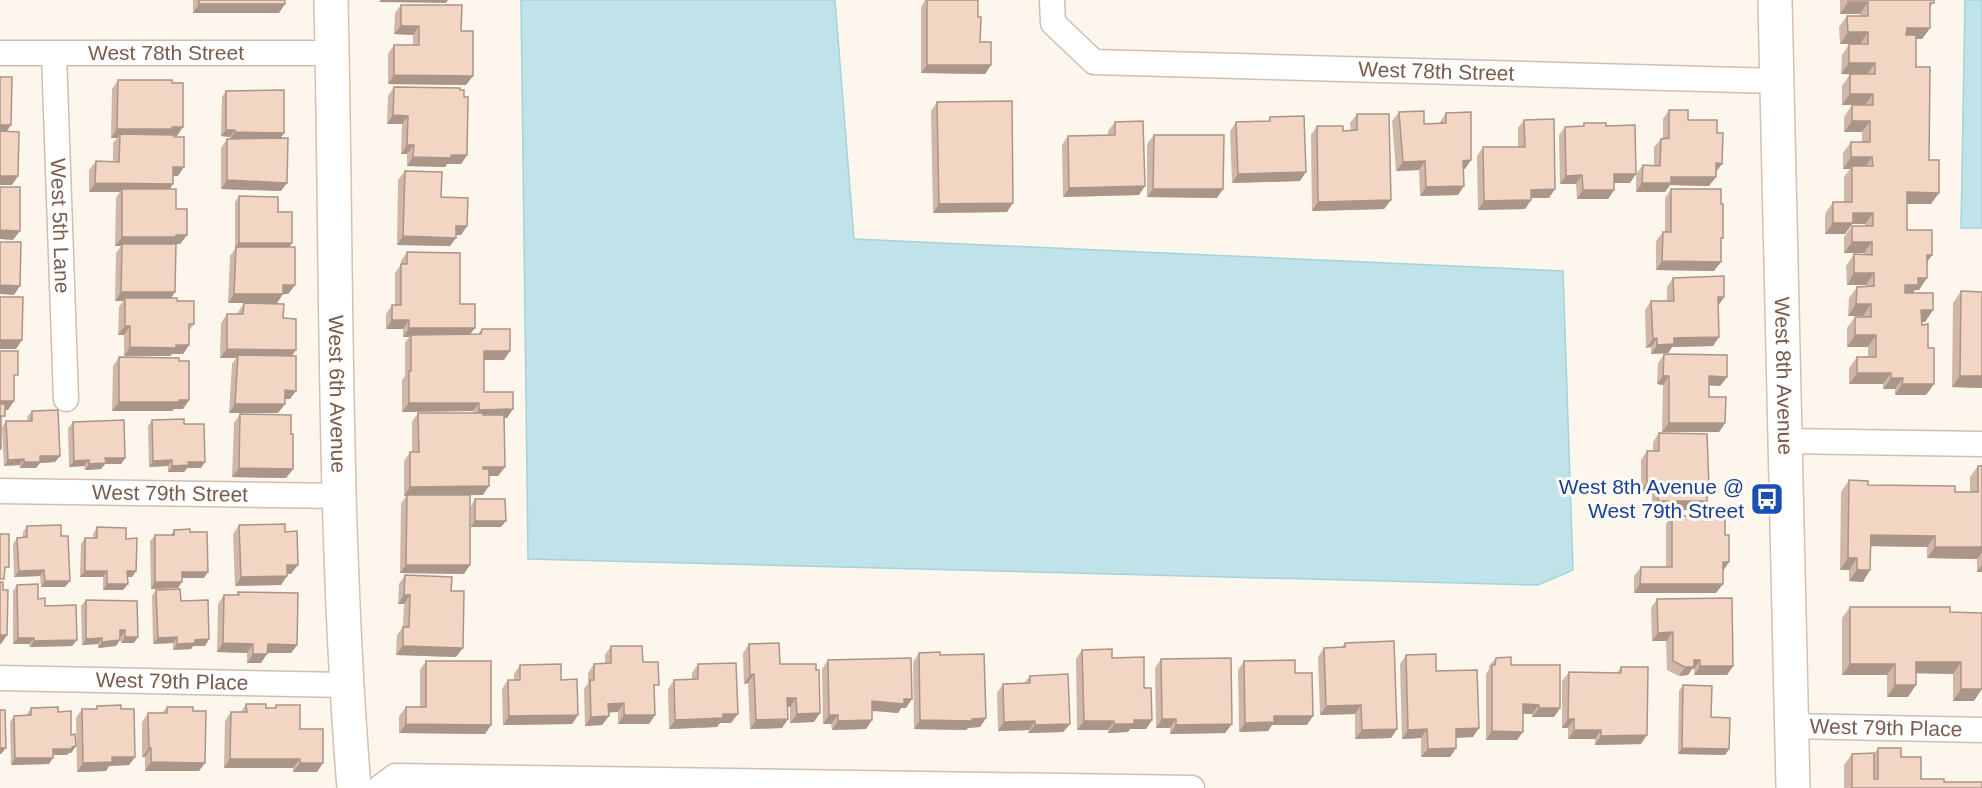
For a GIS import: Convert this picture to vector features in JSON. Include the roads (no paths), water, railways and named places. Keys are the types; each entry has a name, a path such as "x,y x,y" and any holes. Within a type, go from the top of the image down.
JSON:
{"street":[{"name":"West 6th Avenue","path":"331,0 345,685 354,788"},
{"name":"West 78th Street","path":"1052,0 1053,23 1094,62 1776,81"},
{"name":"West 8th Avenue","path":"1775,0 1793,788"},
{"name":"West 78th Street","path":"0,53 332,53"},
{"name":"West 5th Lane","path":"54,54 66,399"},
{"path":"1785,441 1982,444"},
{"name":"West 79th Street","path":"0,491 340,496"},
{"name":"West 79th Place","path":"0,678 345,685"},
{"name":"West 79th Place","path":"1792,726 1982,730"},
{"path":"379,788 395,776 1192,788"}],"water":[{"path":"521,0 835,0 854,239 1563,271 1573,570 1538,585 528,559"},
{"path":"1965,0 1982,0 1982,228 1961,228"}],"place":[{"name":"West 8th Avenue @ West 79th Street","path":"1767,499"}]}
